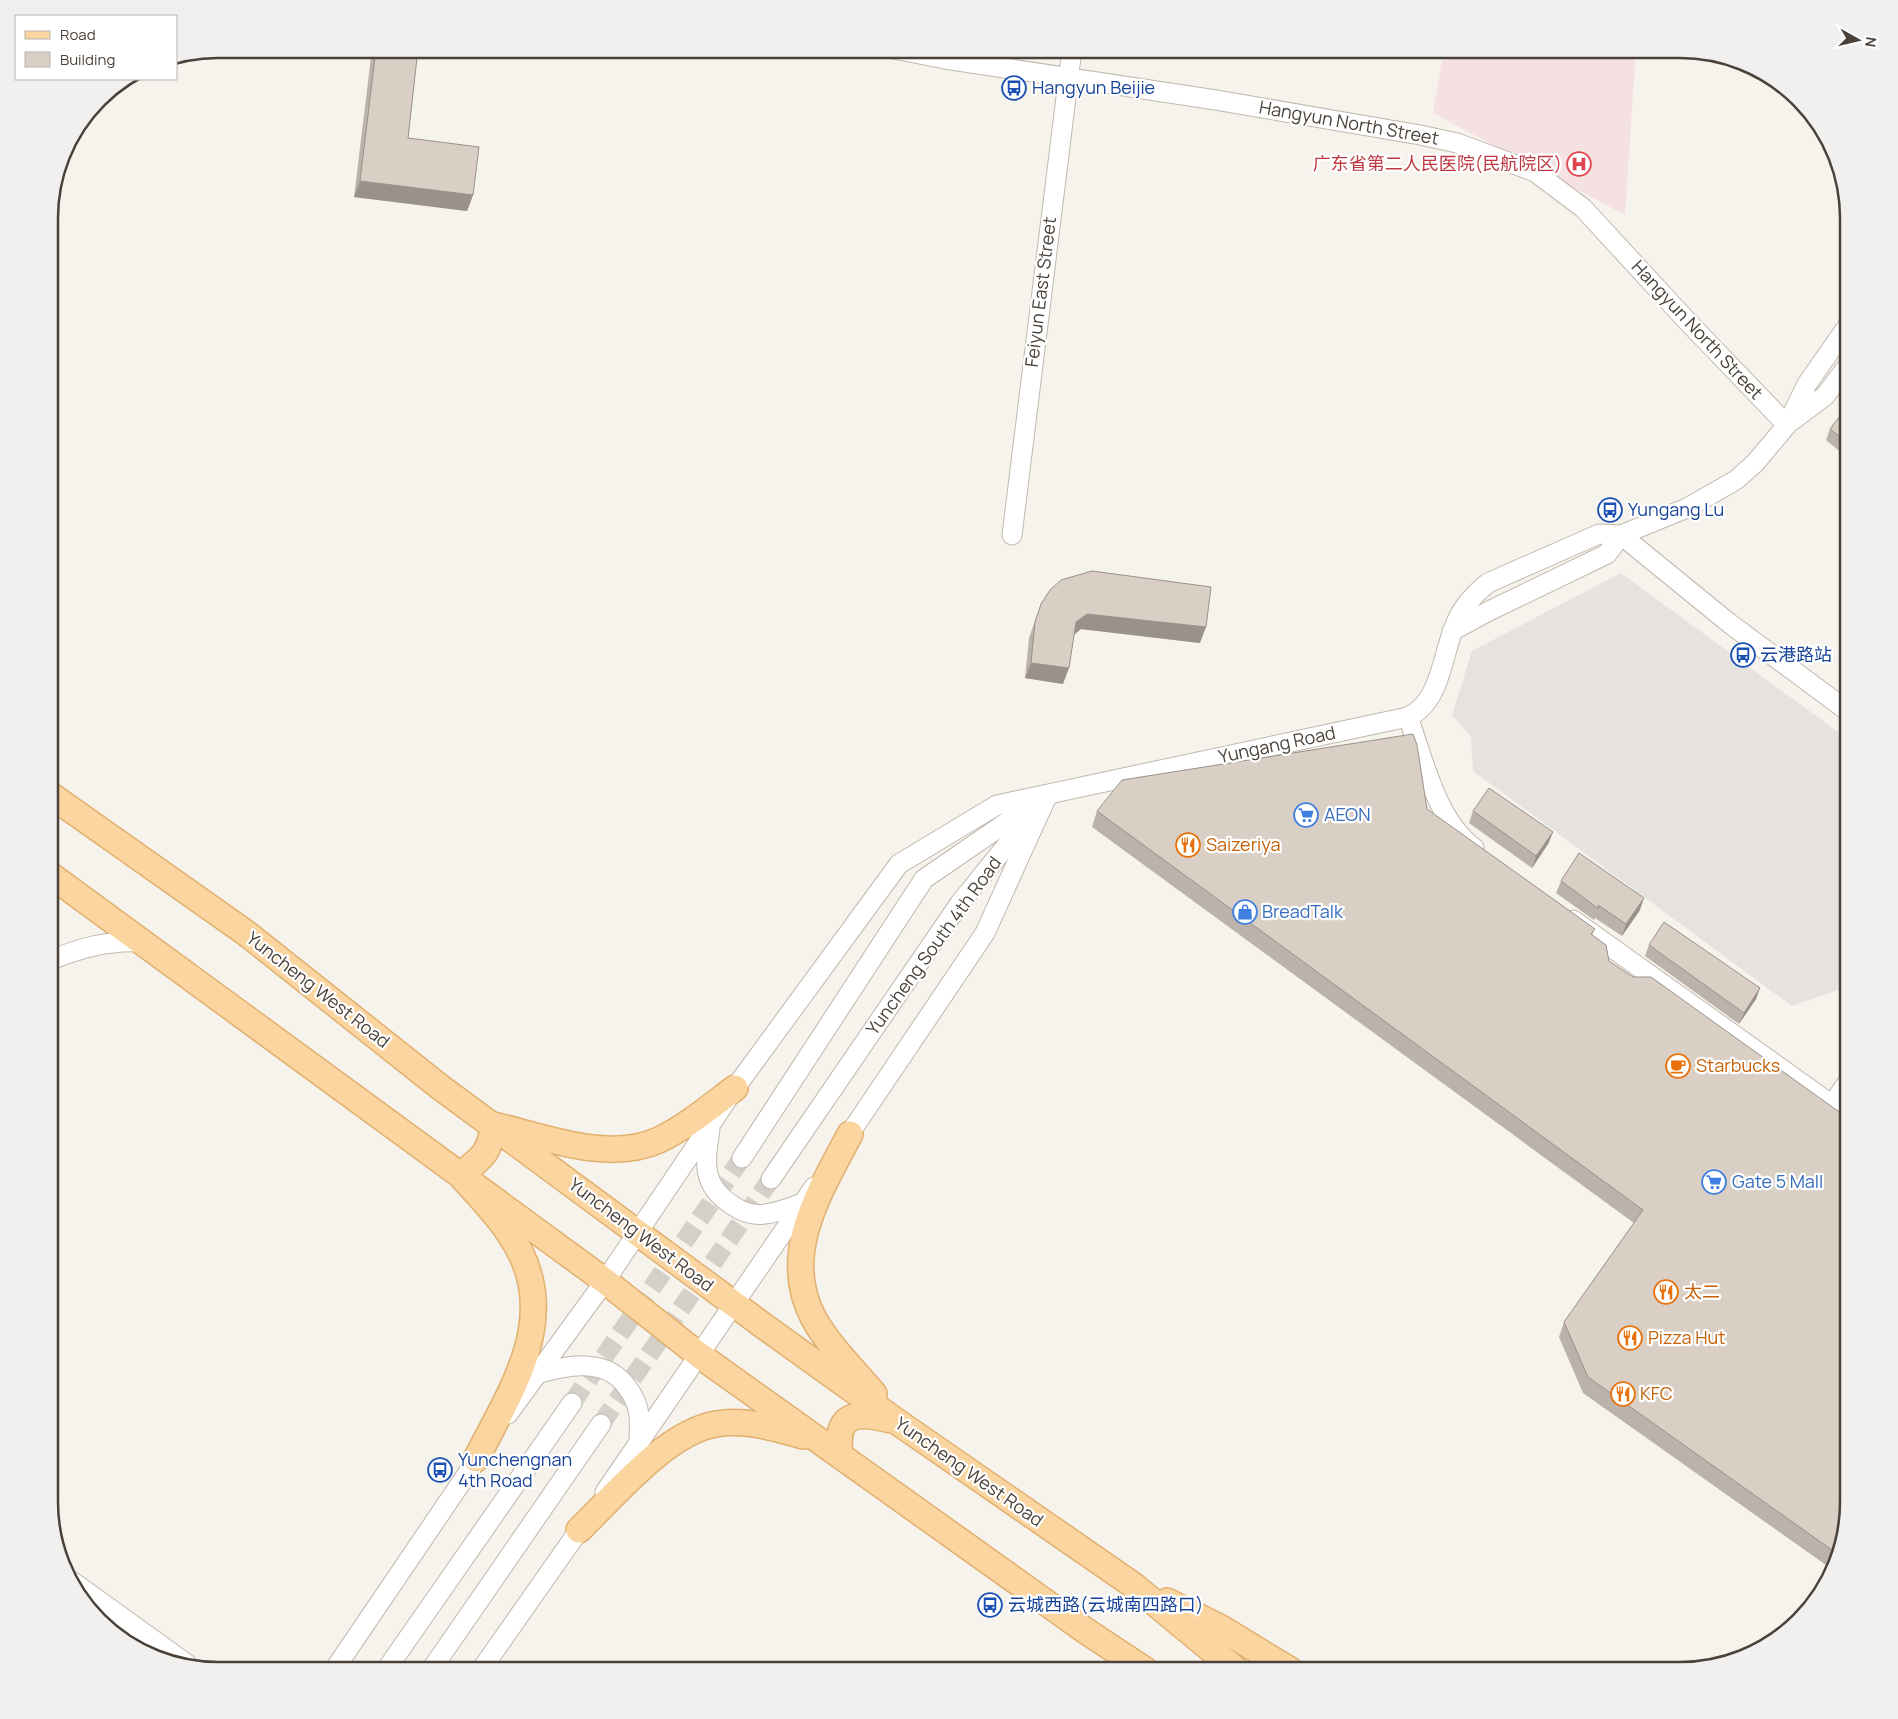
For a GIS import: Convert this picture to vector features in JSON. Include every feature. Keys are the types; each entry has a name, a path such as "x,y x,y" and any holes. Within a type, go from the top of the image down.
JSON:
{"main road":[{"name":"Yuncheng West Road","path":"58,800 246,933 440,1087 734,1304 896,1421 1133,1585 1226,1662"},
{"path":"58,881 604,1281 699,1355 1086,1631 1133,1662"},
{"path":"460,1175 480,1159 491,1145 494,1125 583,1146 606,1149 635,1147 658,1140 675,1131 735,1088"},
{"path":"850,1134 807,1220 802,1241 800,1281 806,1302 815,1321 896,1421"},
{"path":"460,1175 508,1230 528,1269 533,1293 534,1312 526,1356 476,1459"},
{"path":"840,1455 840,1429 848,1419 861,1415 896,1421"},
{"path":"579,1530 660,1452 681,1437 716,1424 745,1423 766,1426 804,1436 840,1455"},
{"path":"1133,1585 1195,1614 1276,1662"},
{"path":"1086,1631 1119,1662"}],"street":[{"name":"Hangyun North Street","path":"940,58 1068,76 1420,135 1456,143 1535,172 1584,208 1688,322 1787,424"},
{"name":"Feiyun East Street","path":"1012,535 1071,58"},
{"name":"Yungang Road","path":"339,1662 476,1459 638,1233 735,1088 899,864 997,806 1408,717 1424,707 1431,696 1452,631 1464,607 1474,594 1488,583 1599,534 1621,535 1686,508 1736,480 1755,463 1787,424 1807,384 1840,337"},
{"name":"Yungang Road","path":"1787,424 1825,396 1840,376"},
{"name":"Yungang Road","path":"1452,631 1489,610 1607,554 1621,535"},
{"path":"1621,535 1729,623 1840,705"},
{"path":"1408,717 1435,792 1448,819 1466,842 1490,859"},
{"path":"488,1662 640,1443 985,933 1048,794"},
{"name":"Yuncheng South 4th Road","path":"742,1158 924,879 1048,794"},
{"name":"Yuncheng South 4th Road","path":"771,1179 960,903 1048,794"},
{"path":"1559,910 1840,1111"},
{"path":"58,957 117,940 142,942"},
{"path":"1832,1105 1840,1093"},
{"path":"711,1123 707,1150 708,1178 712,1187 727,1202 739,1210 755,1215 803,1203"},
{"path":"537,1374 584,1366 611,1371 621,1378 633,1395 639,1414 640,1443"},
{"path":"392,1662 572,1403"},
{"path":"436,1662 602,1424"},
{"path":"86,1591 176,1656"}],"shaded area":[{"name":"广东省第二人民医院(民航院区)","path":"1442,58 1635,58 1625,215 1433,113"},
{"path":"1621,573 1840,733 1840,989 1792,1006 1473,771 1471,737 1452,715 1472,651"}],"building":[{"path":"375,58 417,58 408,138 479,147 473,195 360,181"},
{"path":"1840,416 1840,437 1830,429"},
{"path":"1092,571 1211,587 1206,627 1087,614 1076,622 1069,668 1031,663 1035,622 1041,604 1050,590 1061,580"},
{"name":"Gate 5 Mall","path":"1413,734 1417,745 1427,809 1595,929 1591,934 1606,945 1609,961 1633,977 1651,977 1840,1113 1840,1512 1832,1550 1588,1377 1564,1322 1643,1210 1097,811 1122,780"},
{"path":"1489,788 1553,832 1536,856 1473,811"},
{"path":"1579,853 1644,898 1626,924 1598,905 1599,909 1561,881"},
{"path":"1664,922 1760,988 1744,1013 1649,945"}],"tunnel":[{"path":"572,1403 742,1158"},
{"path":"601,1424 771,1179"}],"place":[{"name":"Hangyun Beijie","path":"1014,88"},
{"name":"广东省第二人民医院(民航院区)","path":"1579,164"},
{"name":"Yungang Lu","path":"1610,510"},
{"name":"云港路站","path":"1743,655"},
{"name":"AEON","path":"1306,815"},
{"name":"Saizeriya","path":"1188,845"},
{"name":"BreadTalk","path":"1245,912"},
{"name":"Starbucks","path":"1678,1066"},
{"name":"Gate 5 Mall","path":"1714,1182"},
{"name":"太二","path":"1666,1292"},
{"name":"Pizza Hut","path":"1630,1338"},
{"name":"KFC","path":"1623,1394"},
{"name":"Yunchengnan 4th Road","path":"440,1470"},
{"name":"云城西路(云城南四路口)","path":"990,1605"}]}
